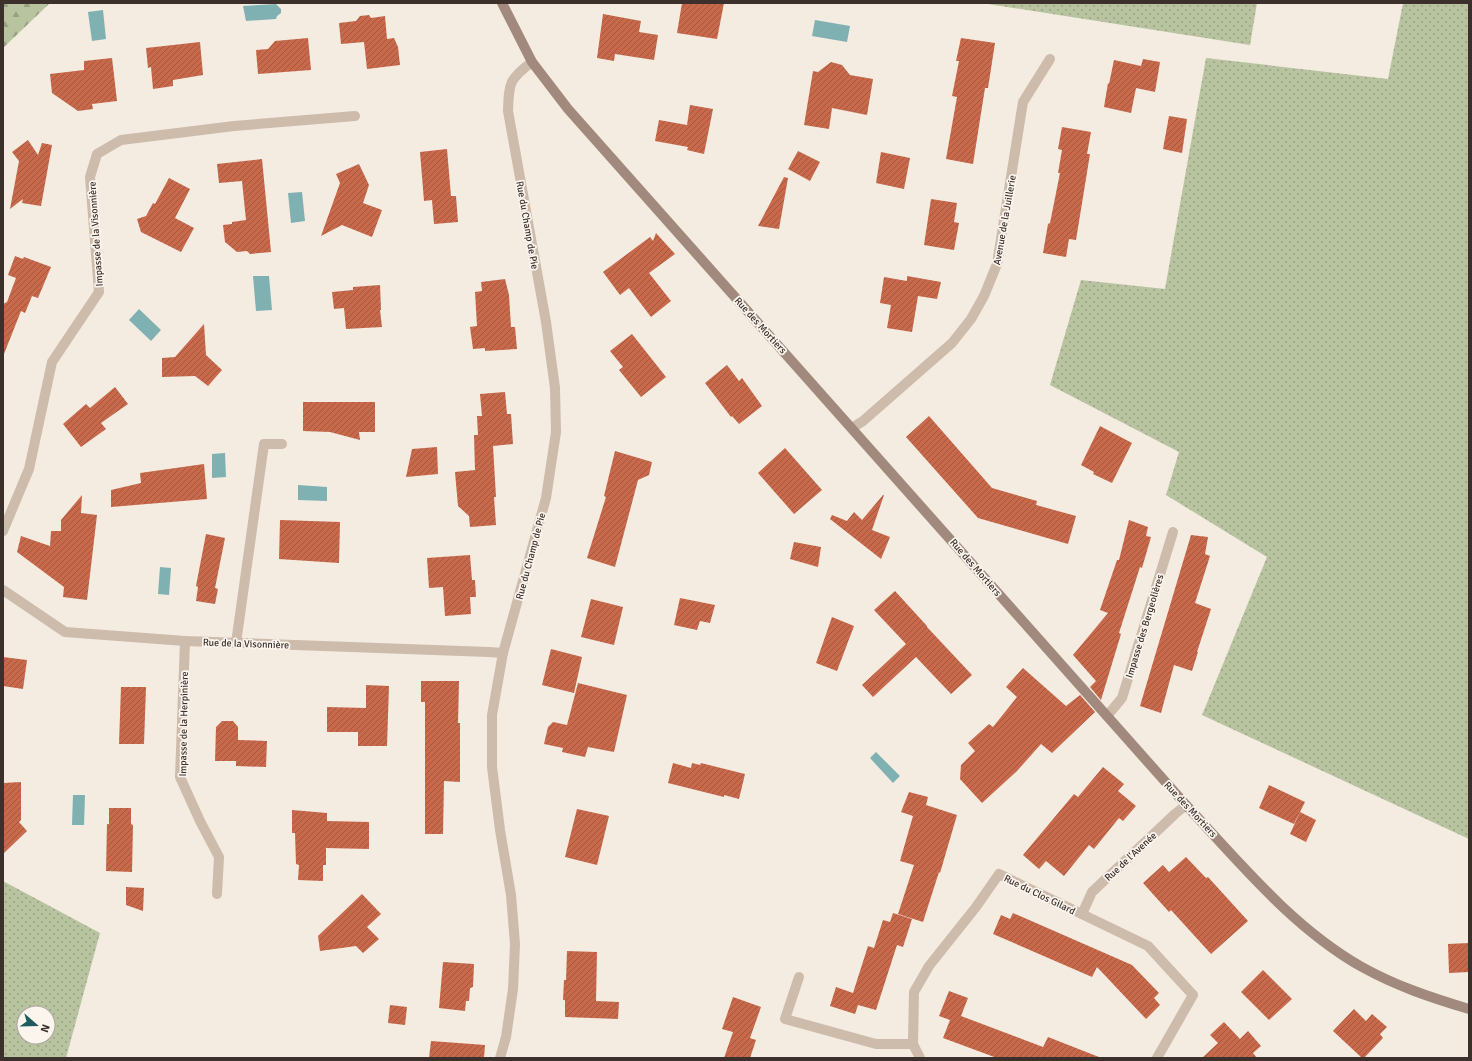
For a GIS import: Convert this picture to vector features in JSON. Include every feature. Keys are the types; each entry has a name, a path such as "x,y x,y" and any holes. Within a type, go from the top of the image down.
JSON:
{"street":[{"name":"Rue des Mortiers","path":"502,3 532,62 568,109 1186,806 1277,901 1332,947 1361,966 1388,980 1428,997 1469,1009"},
{"name":"Avenue de la Juillerie","path":"852,428 863,421 952,343 971,319 984,296 997,264 1023,102 1050,59"},
{"name":"Rue du Champ de Pie","path":"500,1058 506,1037 514,989 515,944 511,895 500,830 492,767 492,715 503,653 546,498 556,432 555,388 546,322 508,112 511,82 521,70 532,62"},
{"name":"Impasse de la Visonnière","path":"3,531 29,469 52,362 99,292 90,177 97,154 121,140 234,126 355,116"},
{"path":"236,643 264,444 282,444"},
{"name":"Impasse des Bergeolières","path":"1107,716 1122,698 1173,532"},
{"name":"Rue de la Visonnière","path":"3,590 65,632 185,641 503,653"},
{"name":"Impasse de la Herpinière","path":"185,641 180,777 200,821 219,857 216,894"},
{"name":"Rue de l'Avenée","path":"1082,914 1092,892 1175,814 1186,806"},
{"name":"Rue du Clos Gilard","path":"920,1058 913,1044 914,992 929,966 976,907 999,874 1148,946 1193,995 1158,1058"},
{"path":"799,977 785,1019 876,1044 913,1044"}],"green space":[{"path":"3,3 50,3 3,48"},
{"path":"982,3 1257,3 1250,45"},
{"path":"1403,3 1469,3 1469,839 1202,715 1267,557 1166,495 1179,452 1050,385 1081,280 1165,289 1206,58 1388,79"},
{"path":"3,881 100,933 66,1058 3,1058"}],"water":[{"path":"276,4 281,9 281,13 276,19 246,21 243,6"},
{"path":"103,10 106,39 92,41 88,12"},
{"path":"815,20 850,26 847,42 812,36"},
{"path":"302,192 305,221 291,223 288,193"},
{"path":"253,276 269,276 272,310 256,311"},
{"path":"139,309 161,330 151,341 129,320"},
{"path":"225,453 226,477 212,478 212,454"},
{"path":"298,485 327,487 327,501 298,500"},
{"path":"160,567 171,568 169,595 158,594"},
{"path":"876,752 900,776 893,783 870,758"},
{"path":"73,795 85,795 84,825 72,825"}],"building":[{"path":"682,3 724,3 717,39 677,33"},
{"path":"603,14 641,21 639,32 658,35 654,60 615,54 614,61 597,58"},
{"path":"369,15 371,18 385,16 387,39 394,38 398,47 400,65 367,69 364,42 341,44 339,23 356,21 360,16"},
{"path":"308,38 311,70 258,74 256,50 268,49 275,41"},
{"path":"961,38 995,43 988,88 985,88 973,164 946,159 957,97 952,96 959,61 956,61"},
{"path":"200,42 203,75 173,80 173,86 153,89 151,67 148,68 146,48"},
{"path":"112,58 117,101 92,104 93,109 78,111 52,93 50,74 84,70 84,61"},
{"path":"1143,59 1160,62 1155,92 1136,88 1131,113 1104,107 1114,60 1141,66"},
{"path":"831,62 842,65 850,75 873,79 867,115 832,108 829,129 804,125 813,71 818,72"},
{"path":"690,105 713,109 704,154 687,150 688,147 655,141 659,120 687,125"},
{"path":"1169,116 1187,119 1182,153 1163,149"},
{"path":"1062,127 1091,132 1087,154 1090,154 1076,240 1069,239 1066,257 1043,253 1060,173 1058,173 1062,150 1058,149"},
{"path":"28,140 38,155 42,143 52,145 41,206 22,203 23,199 10,209 19,161 12,152"},
{"path":"447,149 451,196 456,196 458,222 434,224 432,200 424,201 420,152"},
{"path":"798,151 820,162 810,181 788,169"},
{"path":"881,152 910,158 904,189 876,183"},
{"path":"262,159 271,252 250,254 247,251 237,252 225,242 223,225 246,220 242,181 219,183 217,164"},
{"path":"359,164 369,185 363,203 382,210 372,237 342,225 321,236 340,183 336,174"},
{"path":"784,177 788,178 779,229 758,226"},
{"path":"169,178 190,189 175,218 194,228 181,252 141,232 137,219 146,216 153,203 155,204"},
{"path":"931,199 957,203 954,222 959,223 954,250 924,245"},
{"path":"656,233 675,254 649,273 671,301 651,317 629,288 620,295 603,272 650,237 653,241"},
{"path":"15,256 23,259 24,257 51,267 38,298 32,296 25,313 21,311 4,354 3,304 7,302 16,278 8,275"},
{"path":"907,276 941,282 937,299 918,296 912,332 887,328 891,305 880,303 884,277 907,281"},
{"path":"505,279 509,295 511,327 515,327 517,349 485,351 485,348 473,349 470,327 477,326 475,292 482,291 481,282"},
{"path":"380,285 382,327 346,329 344,308 334,309 332,292 353,290 353,287"},
{"path":"204,324 206,355 222,370 208,386 195,376 162,377 162,358 175,357"},
{"path":"632,334 666,377 641,397 619,370 623,367 610,351"},
{"path":"727,365 739,381 742,378 762,406 739,424 732,416 731,417 705,383"},
{"path":"115,387 128,404 101,423 106,429 81,447 63,424 86,404 90,408"},
{"path":"505,392 507,414 511,414 513,444 493,446 496,525 470,527 469,516 458,506 455,472 475,470 474,435 478,435 477,416 482,416 480,394"},
{"path":"303,402 375,402 375,432 359,432 360,440 330,432 303,431"},
{"path":"929,416 992,488 1037,501 1036,505 1076,516 1068,544 978,518 906,437"},
{"path":"1100,426 1132,443 1112,483 1093,474 1094,472 1081,465"},
{"path":"437,447 438,474 406,477 412,449"},
{"path":"785,448 822,490 794,514 758,473"},
{"path":"615,451 652,462 649,475 638,480 615,567 587,558 606,497 604,496"},
{"path":"204,464 207,499 111,507 111,490 141,483 140,473"},
{"path":"82,495 81,513 97,515 87,600 63,597 64,587 17,552 21,536 50,546 51,531 61,531 61,520"},
{"path":"883,495 872,530 890,537 881,559 830,519 832,515 847,521 854,512 862,520"},
{"path":"280,520 340,522 339,563 279,559"},
{"path":"1129,520 1148,527 1146,536 1151,537 1142,568 1140,567 1119,633 1121,634 1101,700 1090,687 1096,681 1073,655 1108,613 1100,610 1117,560 1119,560"},
{"path":"206,534 225,538 215,588 218,589 215,604 196,601 198,587 196,586"},
{"path":"1191,535 1208,537 1205,554 1210,556 1195,603 1211,609 1192,671 1174,665 1161,713 1140,706"},
{"path":"794,542 821,547 818,567 790,559"},
{"path":"470,555 472,580 475,580 476,597 470,597 471,614 445,616 443,587 429,588 427,558"},
{"path":"895,591 972,675 951,694 916,657 873,697 862,685 906,644 874,610"},
{"path":"680,598 715,605 710,623 700,621 697,630 674,625"},
{"path":"591,599 623,607 614,645 581,637"},
{"path":"832,617 854,626 837,671 816,663"},
{"path":"551,649 582,657 574,693 542,685"},
{"path":"3,657 27,660 23,689 3,686"},
{"path":"1023,668 1066,706 1080,695 1095,712 1052,753 1041,744 1017,771 982,803 960,779 961,765 975,751 968,743 989,724 993,727 1017,697 1006,687"},
{"path":"421,681 459,681 458,723 460,723 460,782 444,781 443,834 425,834 425,702 421,702"},
{"path":"578,683 627,695 614,752 588,747 585,757 562,752 563,748 544,744 548,727 553,722 567,725"},
{"path":"366,685 389,686 387,746 358,746 358,732 327,732 327,707 366,708"},
{"path":"121,687 146,687 144,744 119,744"},
{"path":"222,721 233,721 238,727 238,740 267,741 266,767 236,766 236,761 215,761 216,727"},
{"path":"673,763 691,768 692,763 700,765 701,763 745,774 739,799 724,795 724,797 668,783"},
{"path":"1103,767 1124,784 1118,791 1136,806 1123,821 1119,818 1094,849 1089,845 1064,876 1046,861 1039,869 1023,855 1074,794 1078,797"},
{"path":"21,782 21,820 19,822 27,831 3,854 3,783"},
{"path":"1269,785 1305,802 1294,824 1259,808"},
{"path":"909,792 928,797 926,805 957,815 940,873 939,872 923,922 898,914 914,865 900,861 913,816 901,812"},
{"path":"109,808 131,808 131,824 133,825 132,872 106,871 107,824 109,824"},
{"path":"577,809 609,816 597,865 565,857"},
{"path":"292,810 327,813 327,821 369,822 369,849 326,848 326,865 323,865 323,881 298,880 299,865 296,864 295,833 292,833"},
{"path":"1300,812 1316,820 1306,842 1290,834"},
{"path":"1186,857 1206,878 1208,877 1248,921 1211,954 1171,910 1169,912 1143,883 1163,865 1169,872"},
{"path":"126,887 144,888 143,911 126,905"},
{"path":"362,894 381,914 367,927 379,939 363,953 356,946 320,951 318,936"},
{"path":"893,913 912,919 903,947 897,945 876,1010 858,1005 855,1014 830,1006 836,987 853,993 868,946 874,948 883,920 890,922"},
{"path":"1013,913 1132,965 1159,993 1154,998 1160,1005 1146,1019 1097,967 1092,977 993,934 1001,915 1010,919"},
{"path":"1469,943 1469,972 1449,973 1448,944"},
{"path":"567,951 597,952 596,1001 619,1002 618,1019 565,1017 565,1000 563,1000 564,980 566,980"},
{"path":"443,962 474,964 473,987 470,988 469,1001 466,1001 465,1011 439,1008"},
{"path":"1263,970 1292,999 1269,1020 1241,992"},
{"path":"949,991 968,998 961,1016 1043,1047 1048,1037 1099,1058 997,1058 943,1038 950,1020 939,1016"},
{"path":"733,997 761,1007 750,1038 756,1040 750,1058 724,1058 733,1032 722,1029"},
{"path":"390,1005 407,1007 405,1025 388,1023"},
{"path":"1354,1009 1366,1021 1372,1014 1387,1027 1380,1034 1383,1038 1364,1058 1362,1058 1333,1031"},
{"path":"1224,1022 1240,1039 1248,1031 1261,1046 1253,1053 1257,1058 1202,1058 1218,1043 1210,1035"},
{"path":"431,1041 485,1045 484,1058 429,1058"}]}
